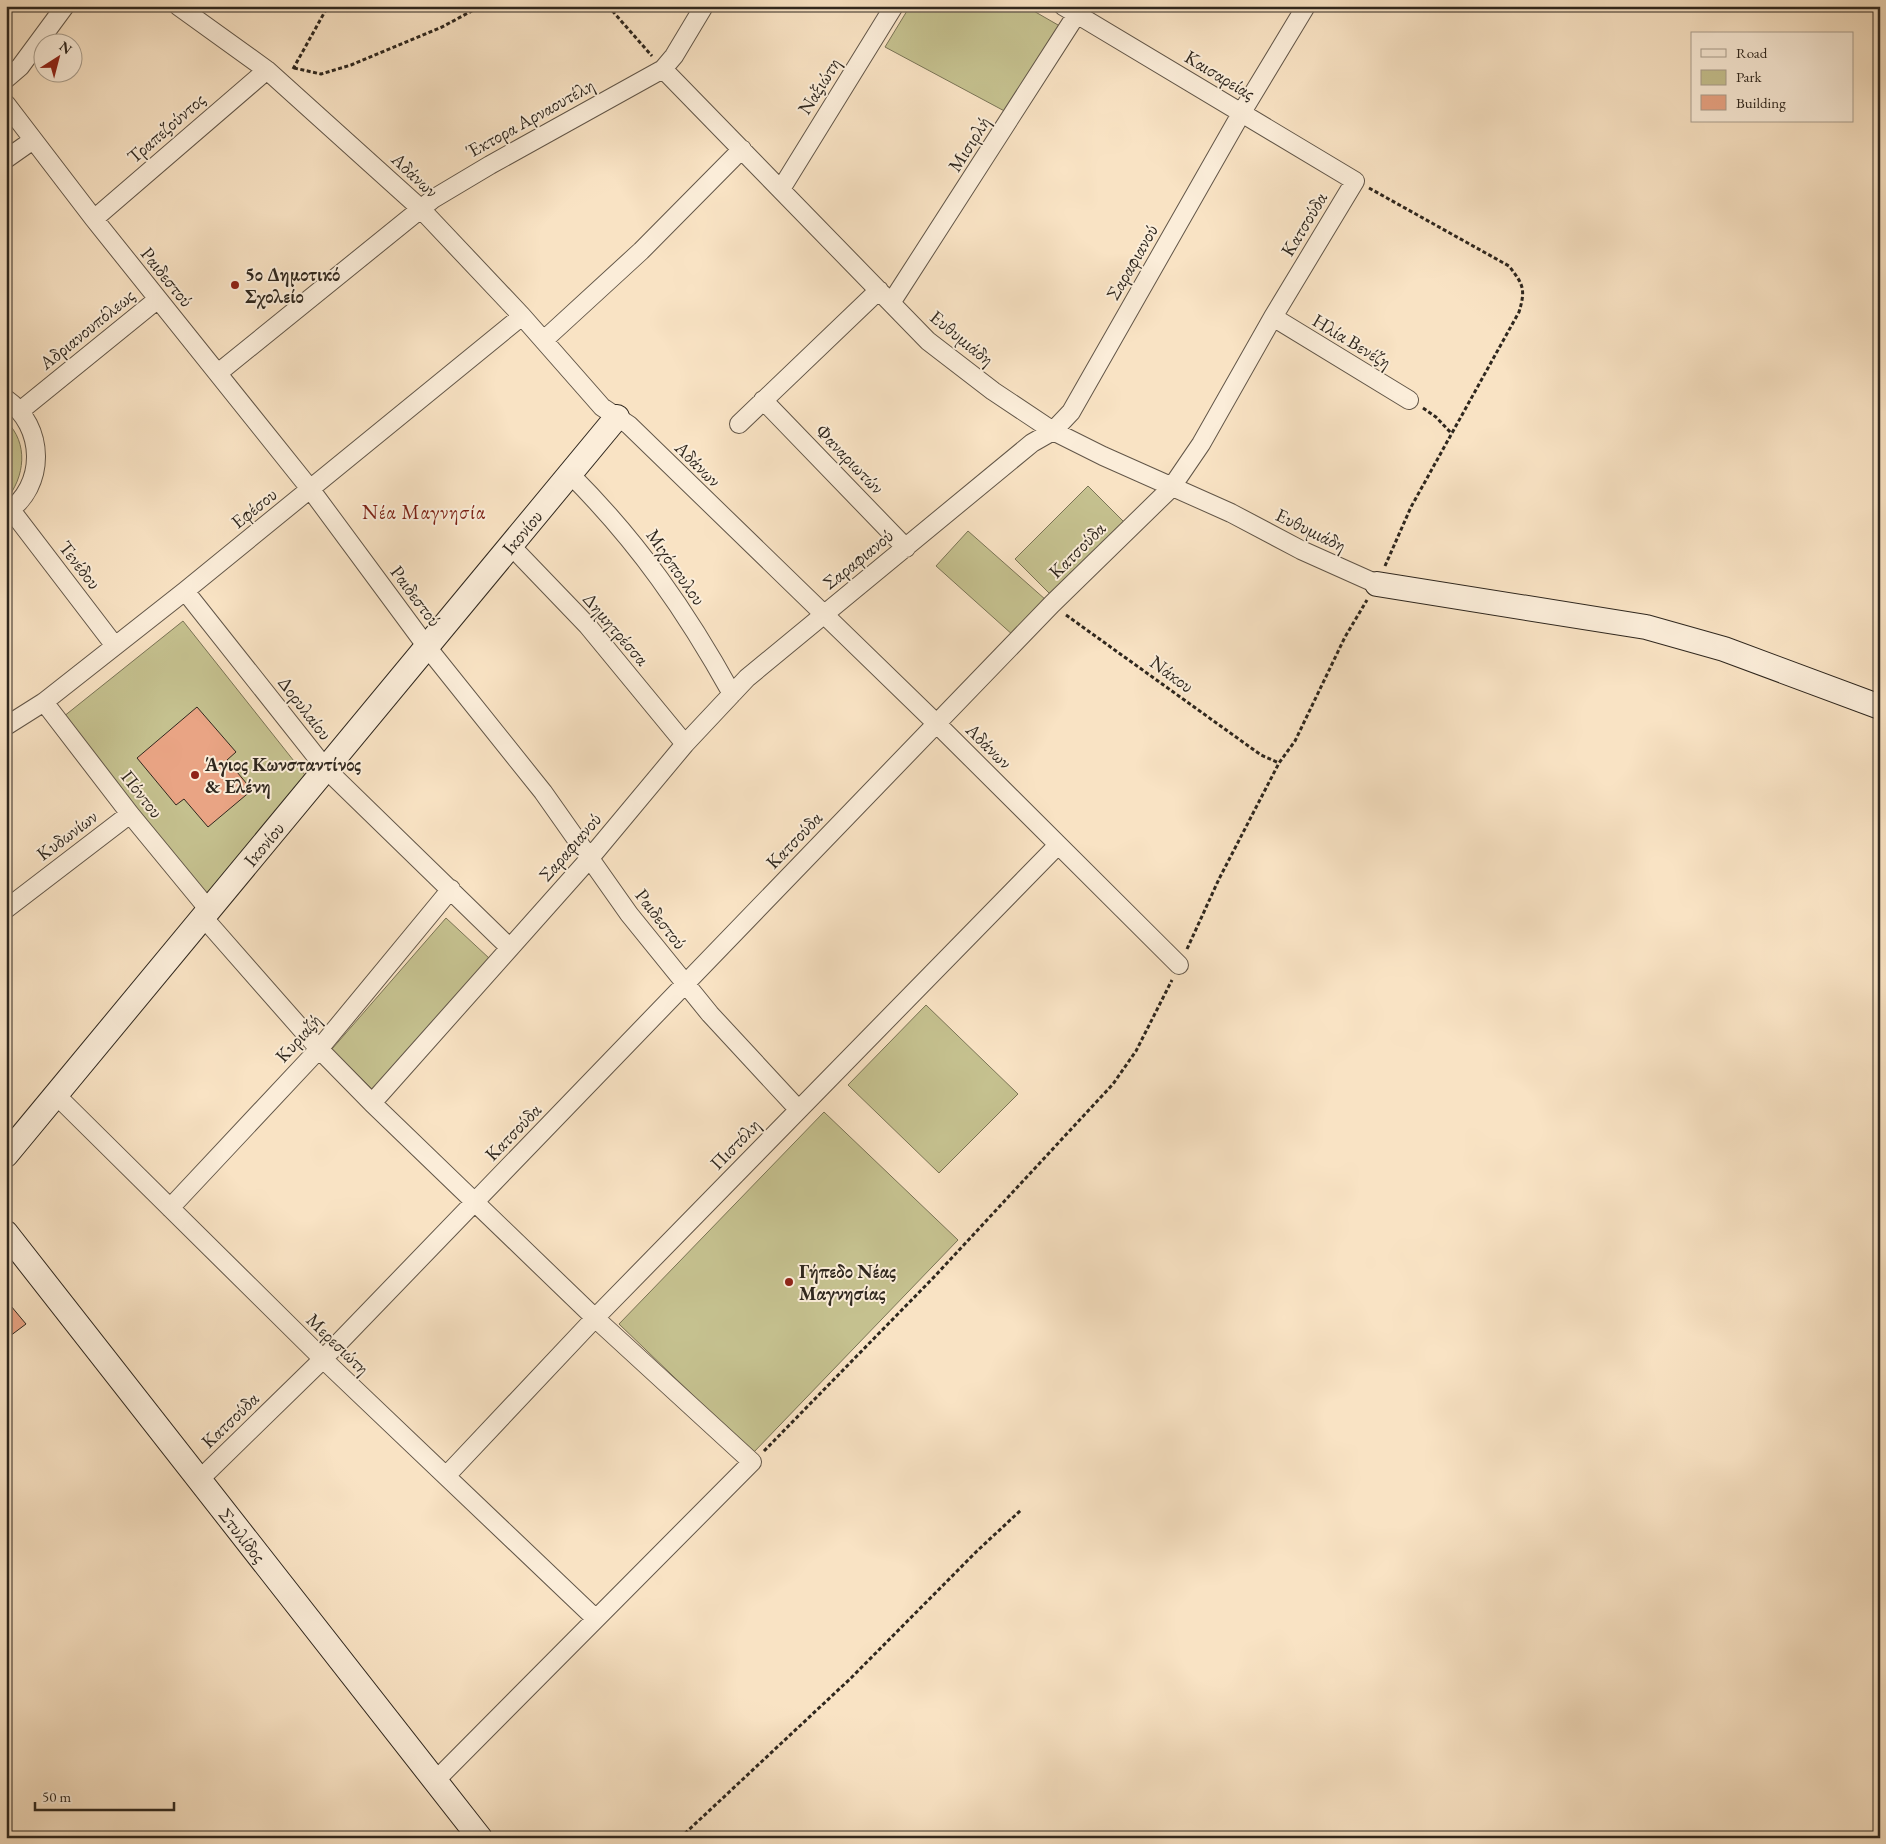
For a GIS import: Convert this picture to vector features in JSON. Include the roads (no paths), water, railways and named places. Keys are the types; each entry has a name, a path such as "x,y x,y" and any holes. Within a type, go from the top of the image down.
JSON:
{"street":[{"path":"6,79 20,67 65,6"},
{"name":"Αδάνων","path":"178,6 267,70 420,208 544,340 602,407 629,425 937,724 1179,966"},
{"path":"663,68 674,56 704,6"},
{"name":"Ναξιώτη","path":"781,189 894,6"},
{"name":"Σαραφιανού","path":"372,1103 590,858 686,744 746,678 1032,443 1053,431 1071,412 1242,112 1306,6"},
{"name":"Καισαρείας","path":"1074,9 1355,181"},
{"name":"Μισιρλή","path":"739,424 763,400 885,297 1074,9"},
{"name":"Ευθυμιάδη","path":"663,68 928,341 994,391 1053,431 1171,488 1230,513 1301,550 1377,584"},
{"name":"Έκτορα Αρναουτέλη","path":"218,373 420,208 473,174 663,68"},
{"name":"Τραπεζούντος","path":"94,219 267,70"},
{"name":"Ραιδεστού","path":"6,104 158,300 311,490 427,647 543,792 629,914 684,984 798,1109"},
{"path":"6,158 33,140"},
{"path":"544,340 641,251 742,149"},
{"name":"Κατσούδα","path":"199,1480 323,1359 1052,604 1171,488 1201,444 1273,317 1355,181"},
{"name":"Αδριανουπόλεως","path":"20,411 158,300"},
{"name":"Εφέσου","path":"6,726 44,702 186,591 522,316"},
{"name":"Ηλία Βενέζη","path":"1273,317 1409,400"},
{"path":"6,399 20,411 34,437 36,464 28,489 8,511"},
{"name":"Φαναριωτών","path":"763,400 906,548"},
{"name":"Ικονίου","path":"6,1155 617,417"},
{"name":"Μιχόπουλου","path":"570,474 633,541 666,584 732,694"},
{"name":"Τενέδου","path":"8,511 115,646"},
{"name":"Δημητρέσσα","path":"510,546 588,625 686,744"},
{"path":"1377,584 1646,627 1724,649 1878,703"},
{"name":"Δορυλαίου","path":"186,591 326,769 509,947"},
{"name":"Πόντου","path":"44,702 206,913 319,1049 474,1203 595,1318 752,1462 596,1619"},
{"name":"Κυδωνίων","path":"6,909 130,814"},
{"name":"Πιστόλη","path":"446,1476 595,1318 1058,845"},
{"name":"Κυριαζή","path":"170,1208 319,1049 451,889"},
{"name":"Μερεσιώτη","path":"56,1095 323,1359 596,1619"},
{"name":"Στυλίδος","path":"6,1233 480,1838"},
{"path":"435,1781 596,1619"}],"place":[{"name":"5ο Δημοτικό Σχολείο","path":"235,285"},
{"name":"Άγιος Κωνσταντίνος & Ελένη","path":"195,775"},
{"name":"Γήπεδο Νέας Μαγνησίας","path":"789,1282"}],"district":[{"name":"Νέα Μαγνησία","path":"424,512"}]}
